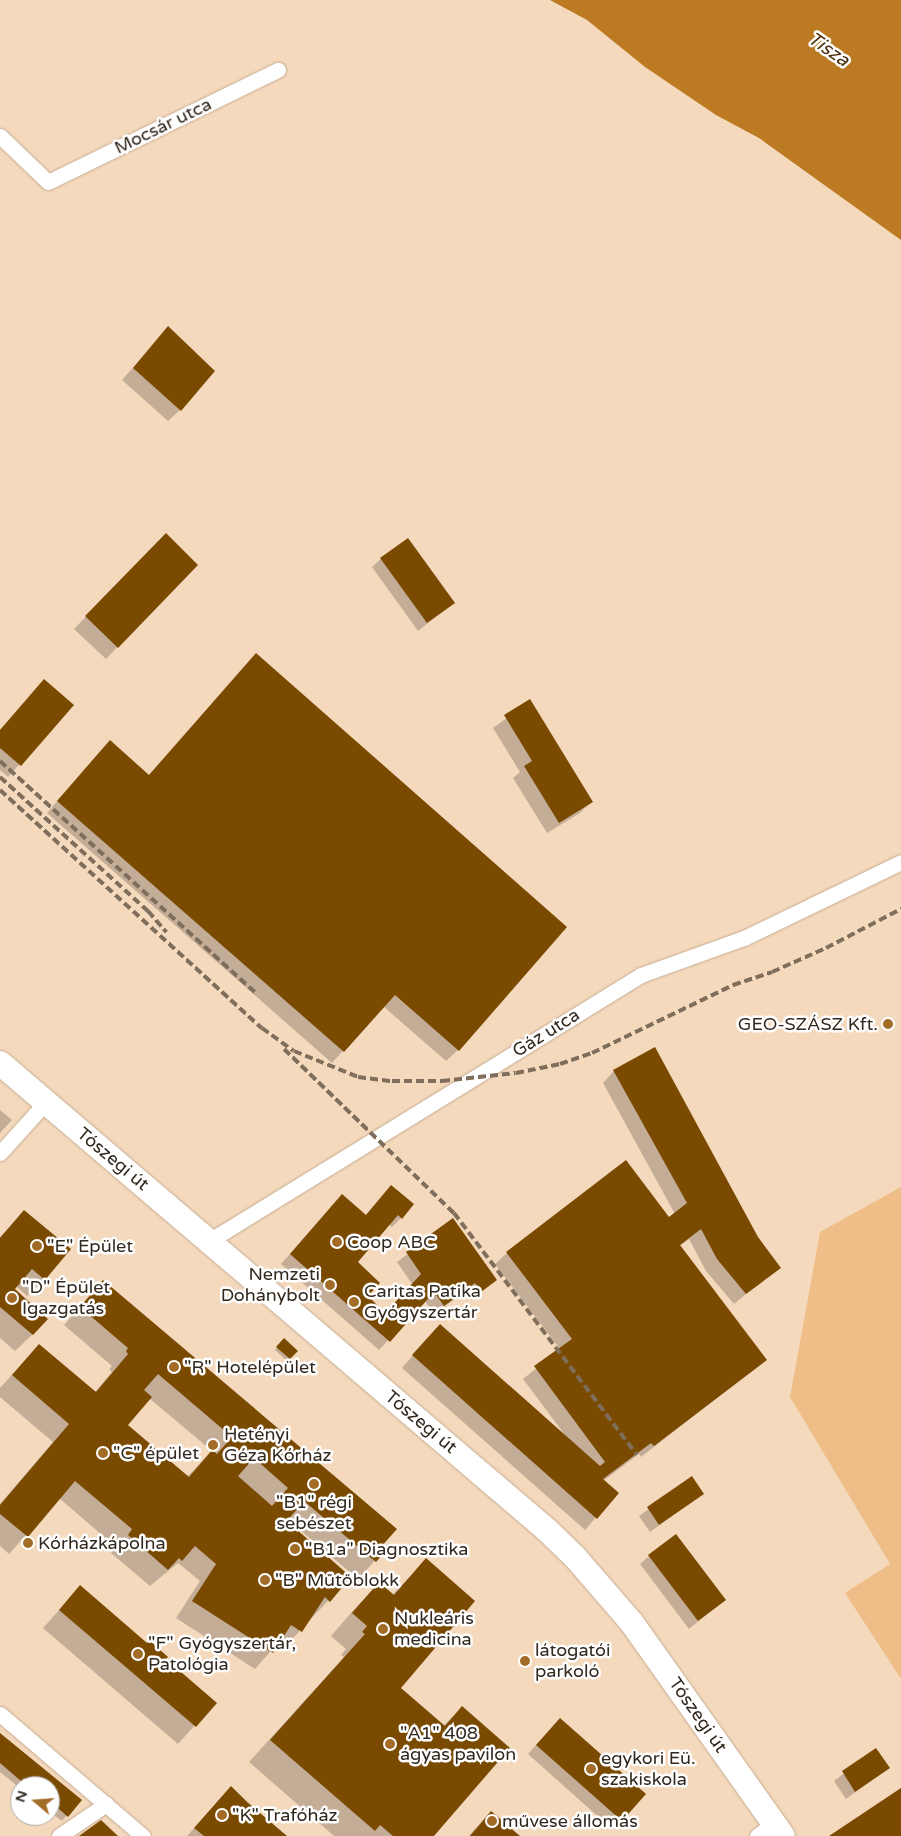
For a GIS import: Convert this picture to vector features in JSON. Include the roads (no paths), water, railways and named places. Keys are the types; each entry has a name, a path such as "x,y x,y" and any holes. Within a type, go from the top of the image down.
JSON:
{"main road":[{"name":"Tószegi út","path":"0,1063 548,1530 575,1557 632,1624 771,1832"}],"street":[{"name":"Mocsár utca","path":"0,136 48,182 278,70"},
{"name":"Gáz utca","path":"209,1241 641,975 744,938 901,862"},
{"path":"0,1153 46,1102"},
{"path":"0,1714 143,1836"},
{"path":"59,1836 106,1804"}],"water":[{"name":"Tisza","path":"550,0 901,0 901,240 759,138 716,115 645,67 587,20"}],"railway":[{"path":"0,761 256,993"},
{"path":"0,777 148,911 166,932"},
{"path":"0,790 262,1028 294,1051 358,1077 392,1081 442,1081 516,1073 560,1064 592,1053 733,985 772,972 826,948 901,909"},
{"path":"284,1049 454,1213 637,1455"}],"place":[{"name":"GEO-SZÁSZ Kft.","path":"888,1024"},
{"name":"Coop ABC","path":"337,1242"},
{"name":"\"E\" Épület","path":"37,1246"},
{"name":"Nemzeti Dohánybolt","path":"330,1285"},
{"name":"\"D\" Épület Igazgatás","path":"12,1298"},
{"name":"Caritas Patika Gyógyszertár","path":"354,1302"},
{"name":"\"R\" Hotelépület","path":"174,1367"},
{"name":"Hetényi Géza Kórház","path":"213,1445"},
{"name":"\"C\" épület","path":"103,1453"},
{"name":"\"B1\" régi sebészet","path":"314,1484"},
{"name":"Kórházkápolna","path":"28,1543"},
{"name":"\"B1a\" Diagnosztika","path":"295,1549"},
{"name":"\"B\" Műtőblokk","path":"265,1580"},
{"name":"Nukleáris medicina","path":"383,1629"},
{"name":"\"F\" Gyógyszertár, Patológia","path":"138,1654"},
{"name":"látogatói parkoló","path":"525,1661"},
{"name":"\"A1\" 408 ágyas pavilon","path":"390,1744"},
{"name":"egykori Eü. szakiskola","path":"591,1769"},
{"name":"\"K\" Trafóház","path":"222,1815"},
{"name":"művese állomás","path":"492,1821"}]}
